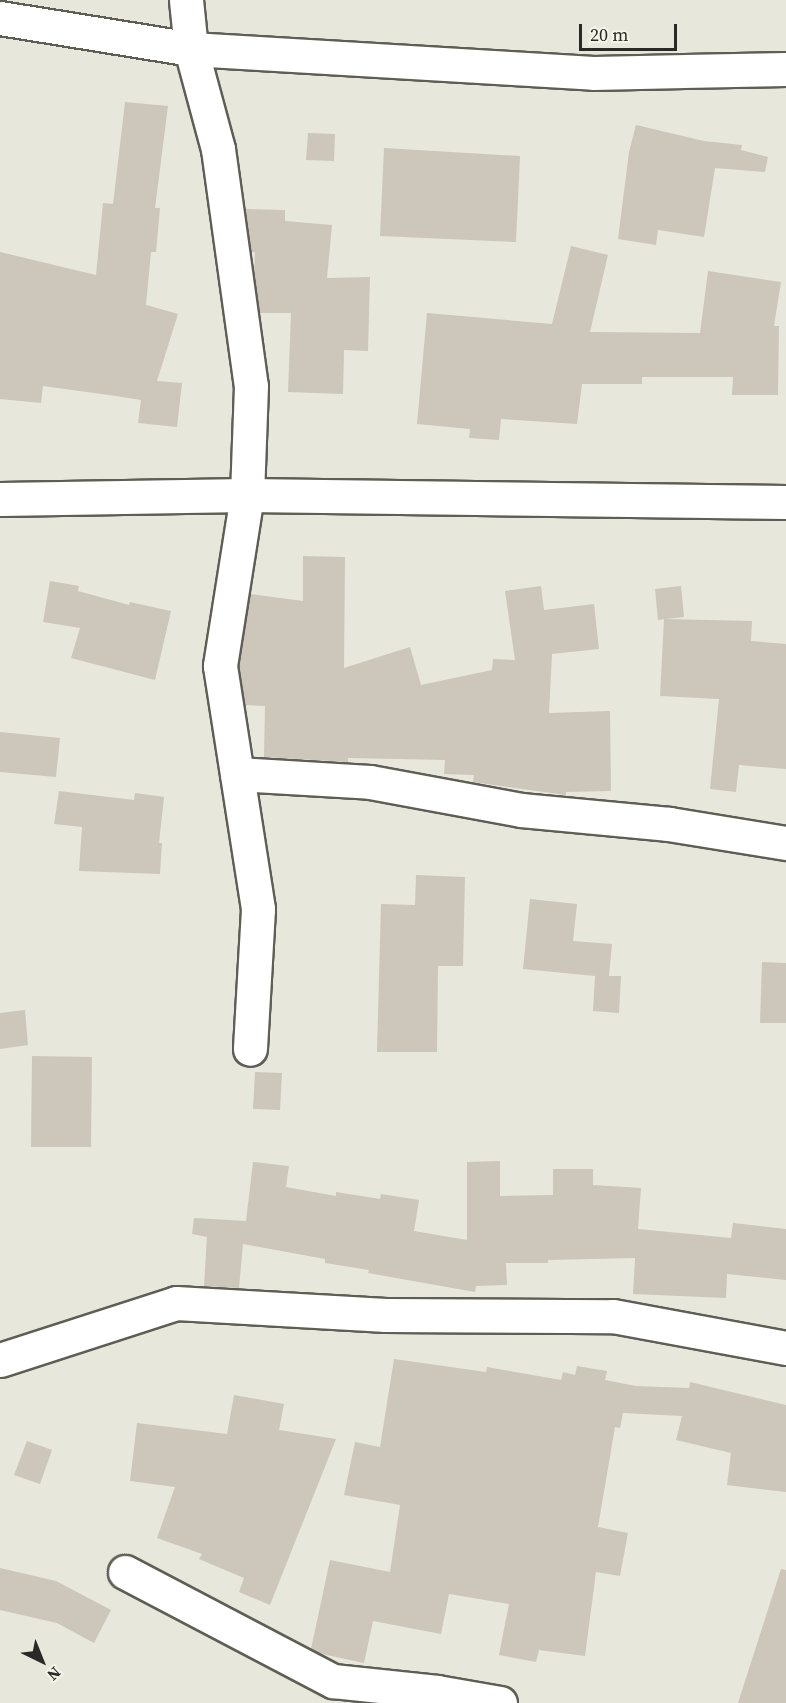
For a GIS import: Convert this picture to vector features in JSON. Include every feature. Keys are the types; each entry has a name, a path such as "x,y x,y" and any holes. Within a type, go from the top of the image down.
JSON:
{"street":[{"path":"186,0 191,49 218,149 251,386 247,495 220,666 258,909 250,1049"},
{"path":"0,18 191,49 592,73 786,69"},
{"path":"0,499 247,495 786,502"},
{"path":"237,774 369,782 521,810 669,824 786,843"},
{"path":"0,1360 177,1303 386,1315 613,1316 786,1348"},
{"path":"125,1572 333,1681 437,1692 500,1703"}],"building":[{"path":"125,102 168,106 155,208 160,208 156,252 151,252 146,305 178,314 157,381 182,383 177,427 138,423 141,400 116,396 43,386 41,403 0,399 0,252 96,275 103,203 113,204"},
{"path":"636,125 704,141 742,145 741,150 768,157 765,172 715,168 704,237 658,230 656,245 618,239 629,152"},
{"path":"308,133 335,134 334,161 306,160"},
{"path":"384,148 520,156 516,242 380,236"},
{"path":"245,209 285,210 285,221 332,225 327,278 370,277 368,351 344,350 343,394 288,392 291,313 260,313 254,272 255,252 251,252"},
{"path":"571,246 608,255 590,332 700,333 708,271 781,282 774,326 779,326 778,395 732,395 733,377 642,377 642,384 582,384 577,424 501,419 499,440 469,438 470,429 417,424 427,313 552,324"},
{"path":"303,556 345,557 344,668 410,647 421,685 492,670 493,659 515,660 505,591 541,586 544,610 594,604 599,649 552,654 549,713 610,711 611,791 566,792 566,795 473,782 474,775 444,774 445,760 348,758 348,762 264,757 265,706 245,705 239,666 250,594 303,601"},
{"path":"50,581 79,586 78,591 129,605 130,602 171,611 155,680 71,658 80,628 43,622"},
{"path":"681,586 684,617 665,619 752,621 751,641 786,644 786,769 739,765 736,792 710,789 719,699 660,696 664,619 658,620 655,589"},
{"path":"0,732 60,738 56,777 0,772"},
{"path":"59,791 134,800 135,793 164,797 159,843 162,843 160,874 79,871 82,827 54,824"},
{"path":"416,875 465,877 463,966 438,966 437,1052 377,1052 381,904 415,905"},
{"path":"530,899 577,904 573,941 612,944 609,976 621,976 619,1013 593,1011 595,976 523,969"},
{"path":"762,962 786,963 786,1023 760,1023"},
{"path":"25,1010 28,1045 0,1049 0,1013"},
{"path":"32,1056 92,1057 91,1147 31,1147"},
{"path":"255,1072 282,1073 280,1110 253,1109"},
{"path":"500,1161 500,1196 553,1195 553,1169 593,1169 593,1185 641,1188 638,1229 731,1238 733,1223 786,1229 786,1280 727,1274 726,1298 633,1294 635,1258 548,1260 548,1263 506,1263 507,1285 476,1286 475,1292 368,1273 369,1270 325,1263 325,1259 243,1244 239,1288 204,1286 207,1237 192,1234 194,1218 246,1221 253,1162 289,1166 286,1187 336,1196 336,1192 380,1199 381,1194 419,1200 414,1231 467,1240 467,1162"},
{"path":"394,1359 486,1372 487,1367 561,1380 563,1372 575,1375 577,1366 607,1371 605,1380 636,1386 689,1388 690,1382 786,1405 786,1492 727,1485 731,1453 676,1440 682,1416 623,1413 620,1428 615,1427 598,1527 628,1533 620,1576 596,1572 585,1656 539,1650 536,1662 499,1655 509,1604 449,1594 441,1634 373,1621 364,1663 322,1654 311,1649 330,1560 390,1572 400,1505 344,1495 355,1442 380,1447"},
{"path":"234,1395 284,1404 279,1430 336,1439 270,1605 239,1592 244,1578 199,1559 202,1554 157,1538 175,1487 130,1481 137,1423 227,1434"},
{"path":"27,1441 52,1450 40,1484 14,1475"},
{"path":"0,1568 56,1581 111,1610 94,1643 57,1623 0,1610"},
{"path":"781,1569 786,1570 786,1703 738,1703"}]}
